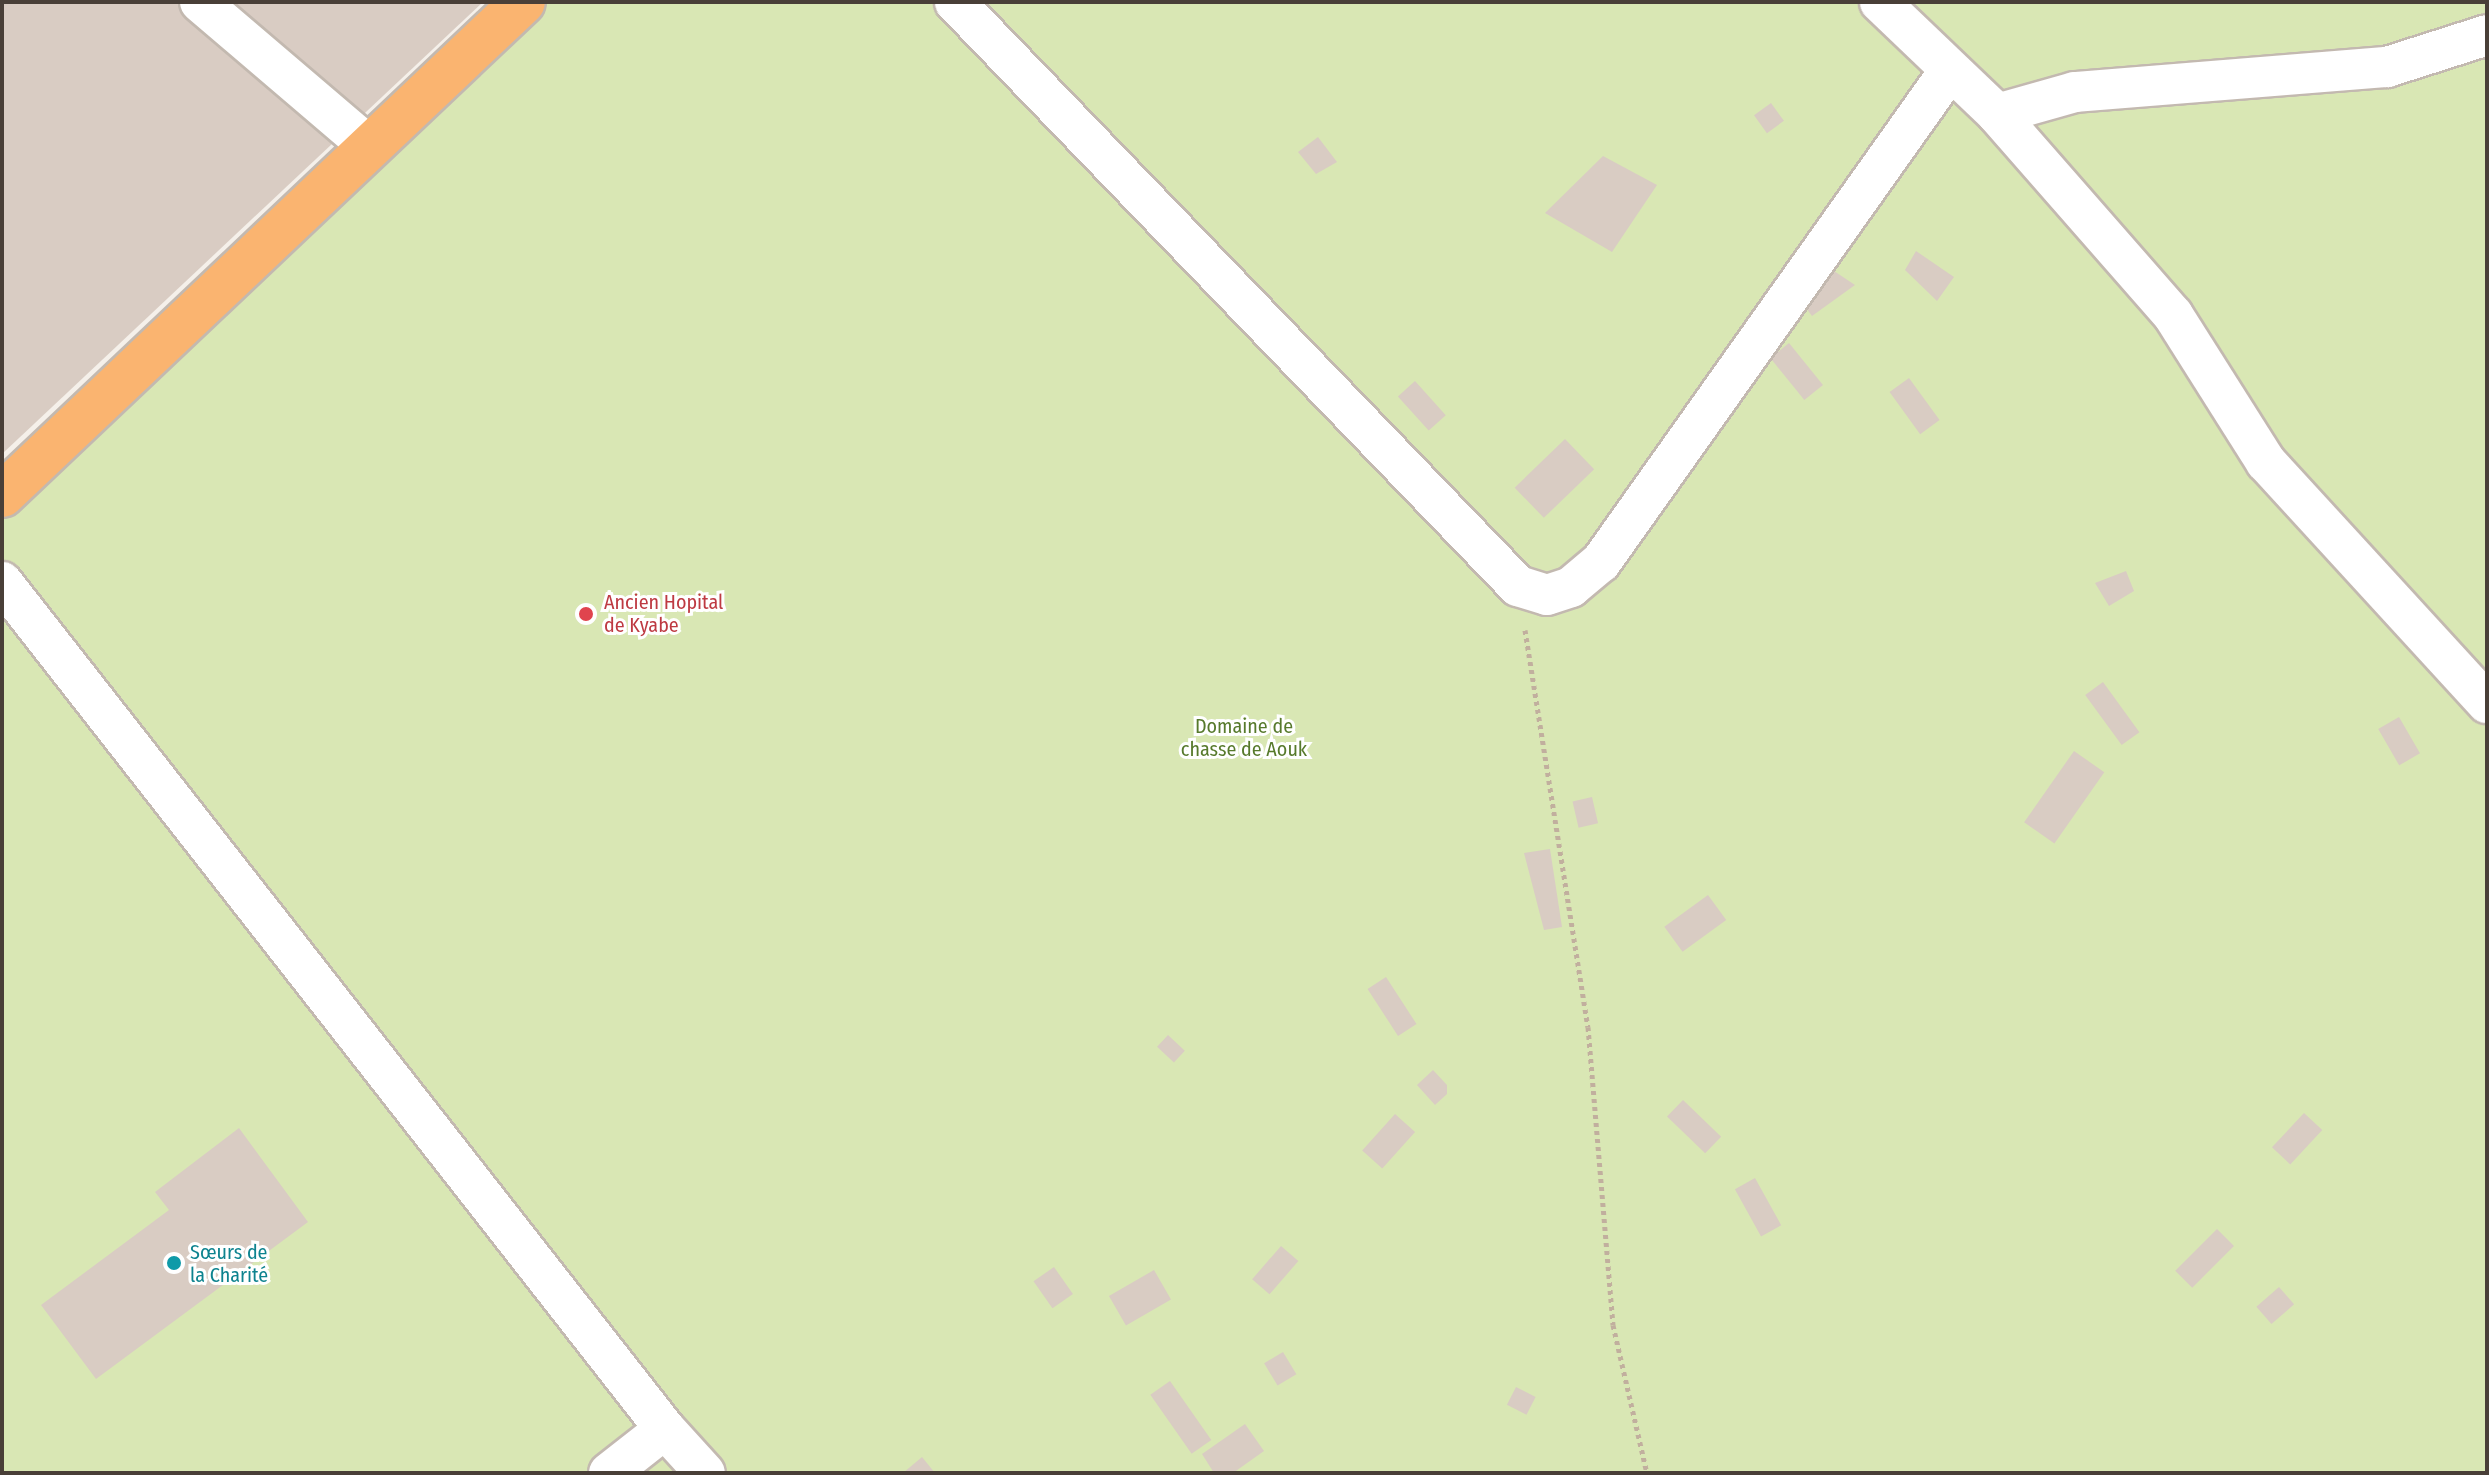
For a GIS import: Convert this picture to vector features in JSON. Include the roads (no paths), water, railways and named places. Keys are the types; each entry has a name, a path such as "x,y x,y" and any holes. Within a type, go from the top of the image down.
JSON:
{"highway":[{"path":"2,495 523,2"}],"street":[{"path":"200,2 370,147"},
{"path":"955,2 1518,586 1547,595 1571,587 1601,562 1950,70"},
{"path":"1880,2 1914,17 1950,70 1997,114 2173,315 2266,462 2487,703"},
{"path":"1997,114 2075,92 2387,67 2487,35"},
{"path":"2,582 665,1429 705,1473"},
{"path":"609,1473 665,1429"}],"place":[{"name":"Ancien Hopital de Kyabe","path":"586,614"},
{"name":"Sœurs de la Charité","path":"174,1263"}],"park label":[{"name":"Domaine de chasse de Aouk","path":"1244,738"}]}
